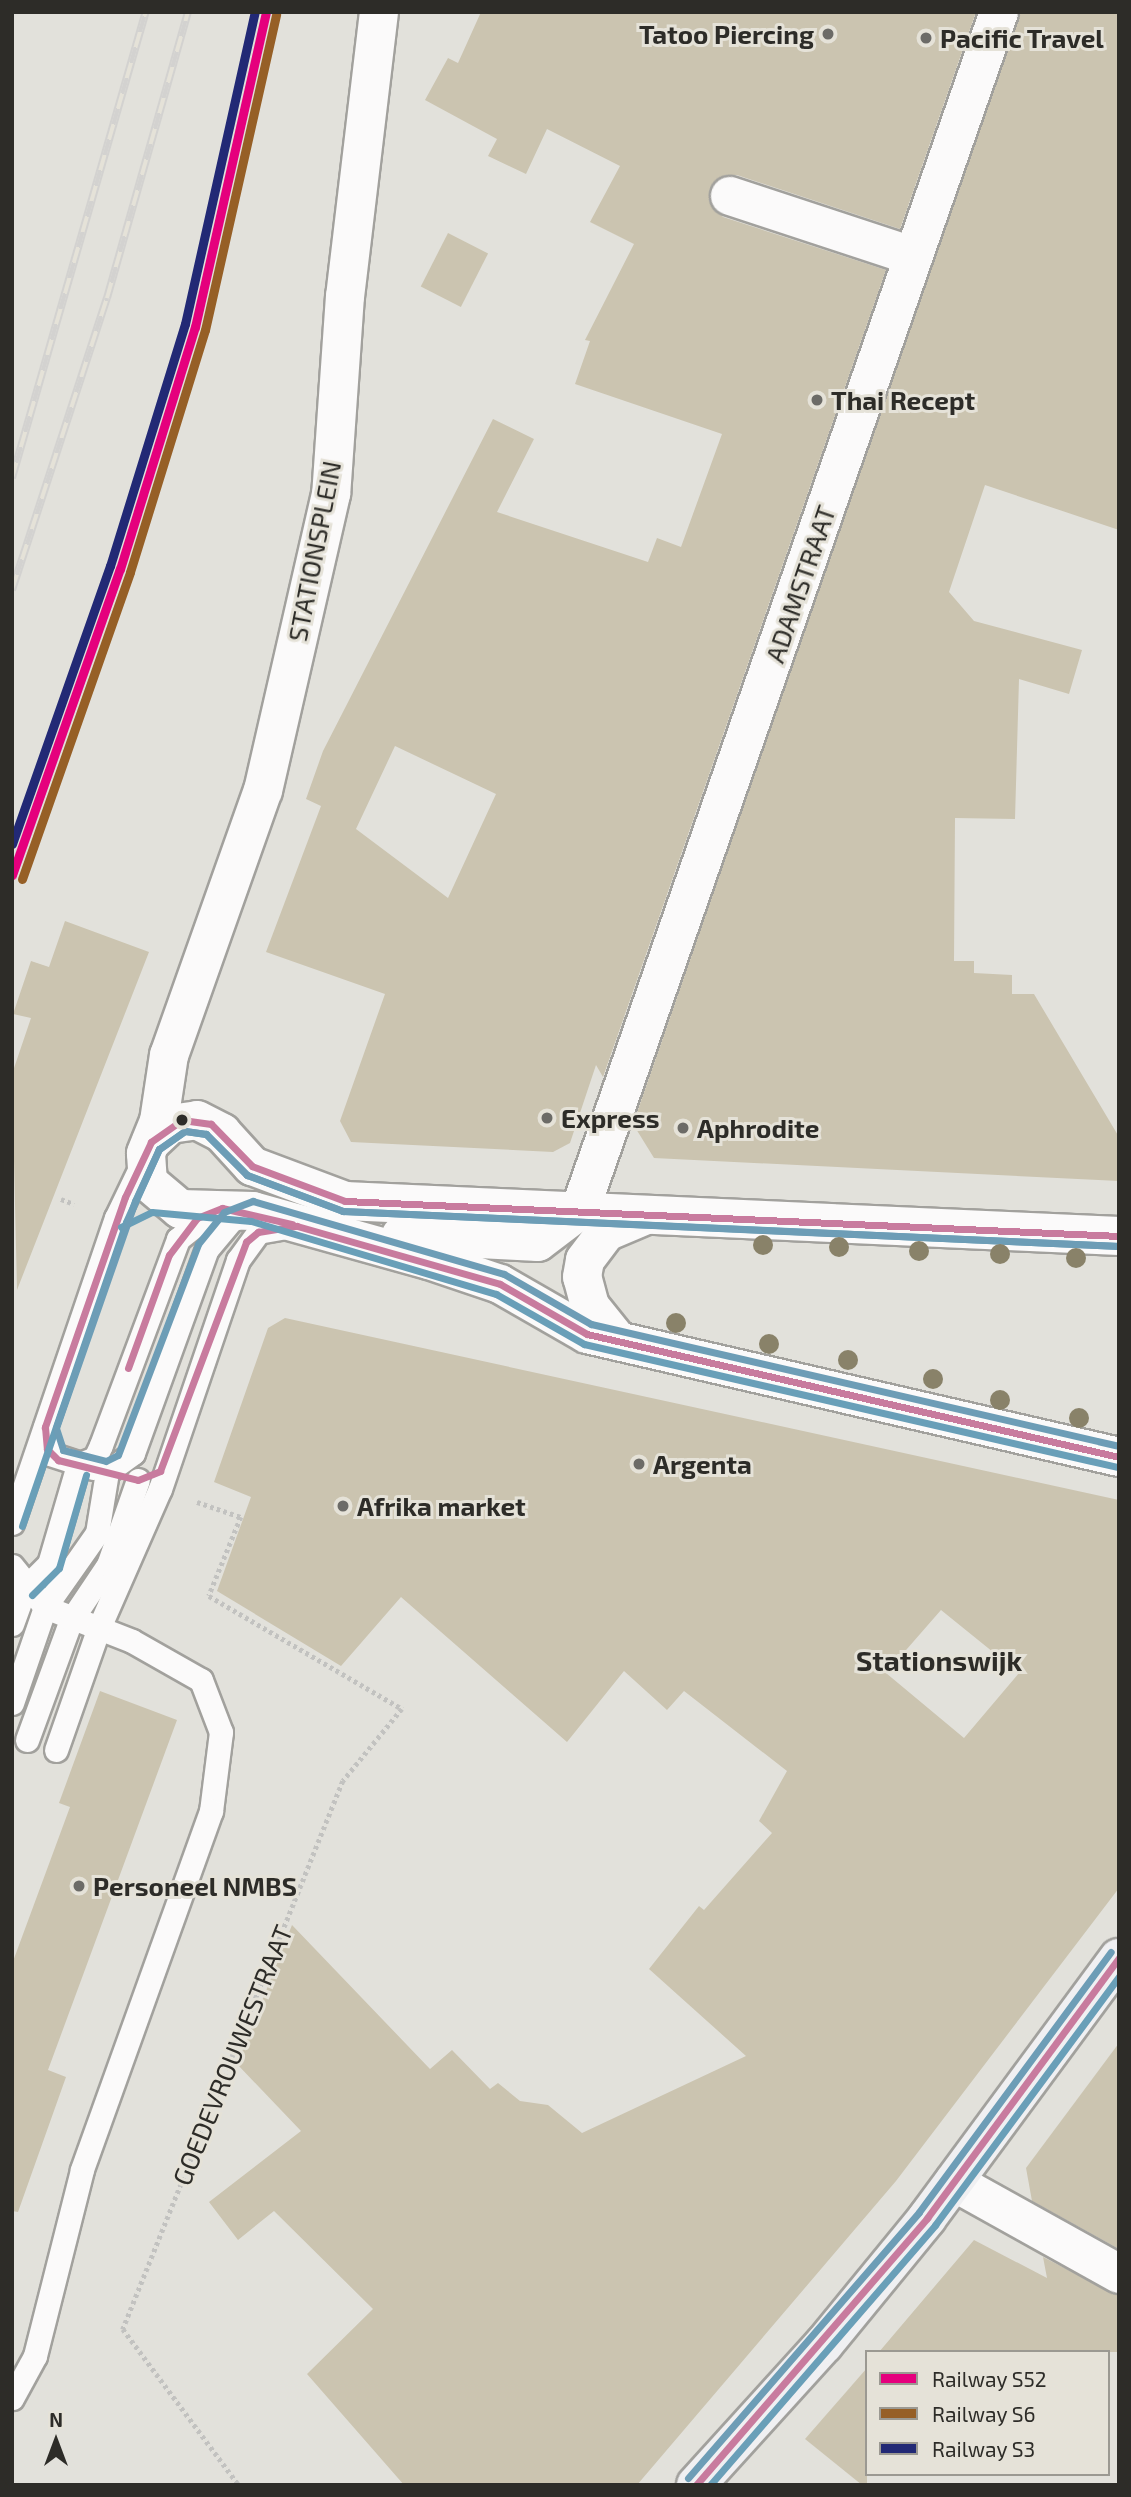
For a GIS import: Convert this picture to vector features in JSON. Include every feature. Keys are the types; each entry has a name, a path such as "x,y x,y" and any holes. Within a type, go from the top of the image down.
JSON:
{"main road":[{"path":"696,2485 824,2344 954,2182 1119,1958"}],"street":[{"name":"STATIONSPLEIN","path":"209,1208 148,1182 148,1148 166,1071 263,790 331,494 345,296 379,12"},
{"name":"ADAMSTRAAT","path":"580,1210 999,12"},
{"path":"730,196 913,256"},
{"path":"166,1071 169,1095 182,1120 211,1124 253,1166 345,1201 1119,1236"},
{"name":"STATIONSPLEIN","path":"148,1148 182,1120"},
{"path":"209,1208 230,1188 231,1145"},
{"path":"209,1208 297,1226 500,1284 587,1334 1119,1457"},
{"path":"297,1226 515,1245 558,1233 580,1210"},
{"path":"618,1341 590,1306 582,1277 585,1260 606,1231 652,1214"},
{"path":"954,2182 1119,2274"}],"lane":[{"name":"STATIONSPLEIN","path":"12,1524 116,1218 148,1148"},
{"path":"12,1703 45,1607 97,1533 107,1472 133,1453 207,1249 231,1220 209,1208 138,1202 116,1218"},
{"path":"78,1465 95,1458 101,1445 178,1240 209,1208"},
{"path":"56,1750 98,1630 160,1489 246,1242 258,1231 297,1226"},
{"path":"45,1427 50,1454 78,1465 138,1480 160,1471 173,1450"},
{"path":"12,1624 25,1588 49,1564 78,1465"},
{"path":"27,1741 71,1620 108,1565 138,1480"},
{"path":"12,1566 25,1588 45,1607 71,1620 132,1641 201,1680 221,1732 219,1770 211,1811 82,2170 35,2356 12,2398"}],"path":[{"path":"61,1199 74,1204"},
{"name":"GOEDEVROUWESTRAAT","path":"160,1489 241,1517 209,1596 402,1709 343,1781 123,2329 239,2485"}],"building":[{"path":"481,12 976,12 900,229 737,175 725,175 710,189 709,201 723,217 886,270 603,1077 596,1065 570,1143 553,1152 351,1142 340,1121 385,994 266,952 321,806 306,799 323,751 493,419 534,439 497,512 648,562 657,538 681,547 722,434 575,384 590,341 585,340 634,244 590,222 620,166 547,129 526,174 488,156 497,139 425,100 448,58 458,63","holes":["395,746 496,794 448,898 356,829"]},
{"path":"1020,12 1119,12 1119,530 985,485 949,592 974,621 1082,650 1069,694 1019,679 1015,819 955,818 954,961 974,961 974,973 1012,975 1012,994 1034,994 1119,1137 1119,1181 654,1158 633,1124"},
{"path":"448,233 488,253 461,307 421,286"},
{"path":"65,921 149,952 17,1290 12,1074 31,1018 13,1014 31,961 49,967"},
{"path":"285,1318 1119,1500 1119,1888 896,2181 637,2485 404,2485 307,2374 373,2309 274,2211 238,2240 209,2202 301,2131 237,2064 292,1925 430,2069 452,2050 490,2089 498,2083 520,2101 548,2105 582,2133 746,2056 649,1969 699,1906 704,1910 772,1833 759,1821 787,1771 684,1691 667,1710 624,1671 567,1742 401,1597 341,1666 217,1591 251,1497 214,1482 268,1328","holes":["941,1610 1019,1673 964,1738 886,1673"]},
{"name":"Personeel NMBS","path":"100,1691 177,1720 48,2070 66,2077 18,2212 12,2211 12,1964 70,1807 59,1803"},
{"path":"1119,2043 1119,2249 1032,2201 1026,2168"},
{"path":"974,2240 1047,2278 1043,2257 1119,2296 1119,2352 881,2350"},
{"path":"865,2370 867,2485 862,2485 805,2439"}],"railway":[{"path":"12,478 146,12"},
{"path":"12,590 107,298 188,12"}],"rail line":[{"name":"S3","path":"12,844 110,566 185,324 255,12"},
{"name":"S52","path":"12,875 120,569 195,327 266,12"},
{"name":"S6","path":"22,879 130,572 205,330 276,14"}],"transit line":[{"path":"1119,1236 345,1201 252,1166 211,1124 182,1120 151,1142 125,1197 45,1427 47,1449 58,1460 138,1480 160,1471 246,1242 258,1232 297,1226 500,1284 587,1334 1119,1457"},
{"path":"22,1526 126,1222 159,1149 185,1131 206,1134 247,1175 343,1211 1119,1246"},
{"path":"1119,1246 343,1211 247,1175 206,1134 185,1131 159,1149 135,1201 56,1428 63,1450 106,1461 118,1455 198,1244 224,1212 253,1201 504,1274 591,1324 1119,1446"},
{"path":"128,1368 169,1255 197,1218 222,1208 292,1224"},
{"path":"121,1227 152,1212 251,1221 496,1294 584,1344 1117,1467"},
{"path":"32,1595 59,1568 86,1475"},
{"path":"688,2478 919,2212 1111,1952"},
{"path":"696,2485 927,2218 1119,1958"},
{"path":"710,2485 935,2225 1119,1976"}],"place":[{"name":"Tatoo Piercing","path":"828,34"},
{"name":"Pacific Travel","path":"926,38"},
{"name":"Thai Recept","path":"817,400"},
{"name":"Express","path":"547,1118"},
{"name":"Aphrodite","path":"683,1128"},
{"name":"Argenta","path":"639,1464"},
{"name":"Afrika market","path":"343,1506"},
{"name":"Personeel NMBS","path":"79,1886"}],"district":[{"name":"Stationswijk","path":"939,1660"}]}
